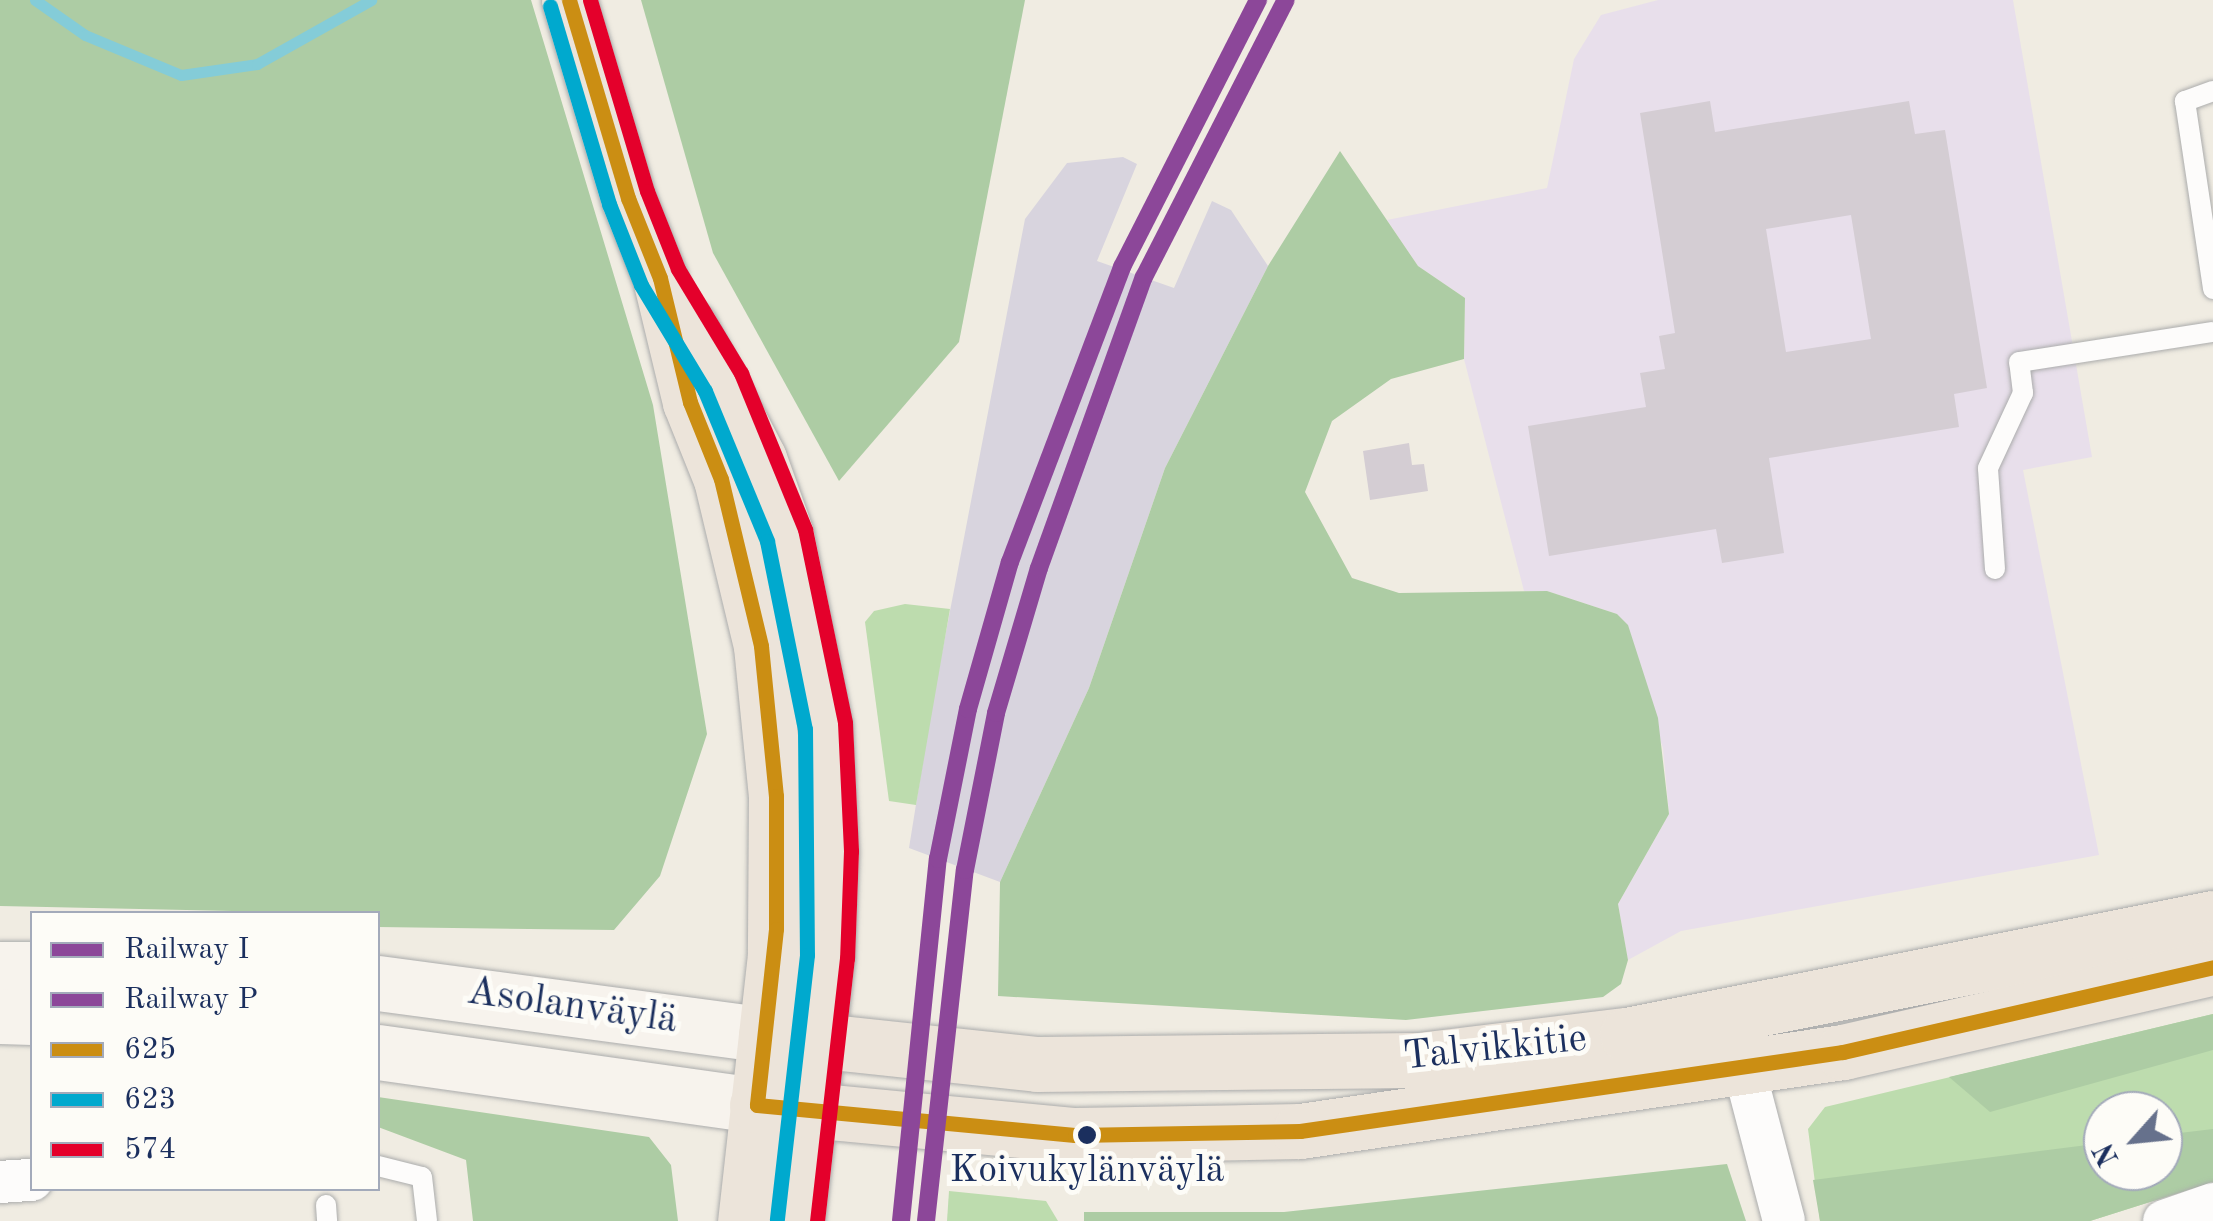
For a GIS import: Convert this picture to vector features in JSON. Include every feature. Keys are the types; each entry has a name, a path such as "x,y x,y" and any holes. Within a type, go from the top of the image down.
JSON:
{"main road":[{"path":"570,0 628,198 660,278 690,402 721,479 761,646 776,796 775,954 791,1040 783,1107 745,1221"},
{"name":"Talvikkitie","path":"791,1040 1037,1064 1268,1066 1419,1060 1730,1016 2213,918"},
{"name":"Talvikkitie","path":"783,1107 1076,1135 1300,1132 1744,1070 2213,967"},
{"path":"0,969 30,969"},
{"name":"Asolanväylä","path":"380,983 791,1040"},
{"path":"0,1016 30,1016"},
{"name":"Asolanväylä","path":"380,1052 783,1107"},
{"path":"783,1107 797,1221"}],"street":[{"path":"1730,1016 1784,1221"},
{"path":"0,1182 30,1180"},
{"path":"2164,1221 2213,1204"}],"lane":[{"path":"2213,91 2185,101 2213,289"},
{"path":"1994,569 1988,468 2023,393 2019,362 2213,332"},
{"path":"380,1166 422,1177 426,1221"}],"shaded area":[{"path":"1658,0 2013,0 2092,457 2023,470 2099,855 1681,931 1628,960 1618,904 1669,814 1663,748 1617,614 1547,591 1524,591 1464,359 1465,298 1418,266 1387,220 1547,188 1574,59 1601,15"},
{"path":"1123,157 1137,164 1097,261 1174,288 1212,201 1231,210 1268,266 1165,468 1089,688 1000,882 909,848 932,705 1025,219 1067,163"}],"green space":[{"path":"0,0 531,0 653,405 707,734 660,876 614,930 380,927 380,911 0,906"},
{"path":"641,0 1025,0 959,342 839,481 713,253"},
{"path":"1340,151 1418,266 1465,298 1464,359 1391,379 1332,421 1305,492 1352,578 1399,593 1547,591 1617,614 1628,625 1658,718 1669,814 1618,904 1628,960 1621,984 1603,997 1406,1020 998,996 1000,882 1089,688 1165,468 1268,266"},
{"path":"905,604 950,609 916,805 889,801 865,622 874,611"},
{"path":"2213,1014 2213,1182 2090,1221 1820,1221 1808,1129 1825,1107"},
{"path":"2213,1014 2213,1050 1990,1112 1949,1077"},
{"path":"380,1097 649,1137 671,1165 678,1221 473,1221 466,1160 380,1128"},
{"path":"2213,1129 2213,1182 2090,1221 1820,1221 1813,1180 2083,1146 2083,1191 2183,1191 2183,1133"},
{"path":"1727,1164 1746,1221 1084,1221 1084,1212 1284,1212"},
{"path":"949,1191 1046,1201 1058,1221 947,1221"}],"building":[{"path":"1710,101 1715,132 1909,101 1915,134 1945,130 1987,388 1954,394 1959,427 1769,458 1784,553 1722,563 1716,529 1549,556 1528,426 1646,407 1640,373 1665,369 1659,336 1675,333 1640,113","holes":["1851,215 1871,339 1786,352 1766,229"]},
{"path":"1409,443 1412,465 1424,464 1428,491 1370,500 1363,451"}],"waterway":[{"path":"35,0 85,35 181,75 257,64 371,0"}],"rail line":[{"name":"P","path":"901,1221 938,859 968,709 1010,562 1122,267 1258,0"},
{"name":"I","path":"926,1221 965,870 996,713 1039,568 1144,277 1286,0"}],"transit line":[{"name":"625","path":"569,0 628,198 660,278 690,402 721,479 761,646 776,796 776,929 757,1105 1075,1135 1300,1131 1843,1052 2213,967"},
{"name":"574","path":"590,0 647,191 678,269 741,373 805,529 845,723 851,851 847,958 817,1221"},
{"name":"623","path":"550,6 609,204 641,285 705,391 767,541 805,729 807,955 777,1219"}],"place":[{"name":"Koivukylänväylä","path":"1087,1135"}]}
